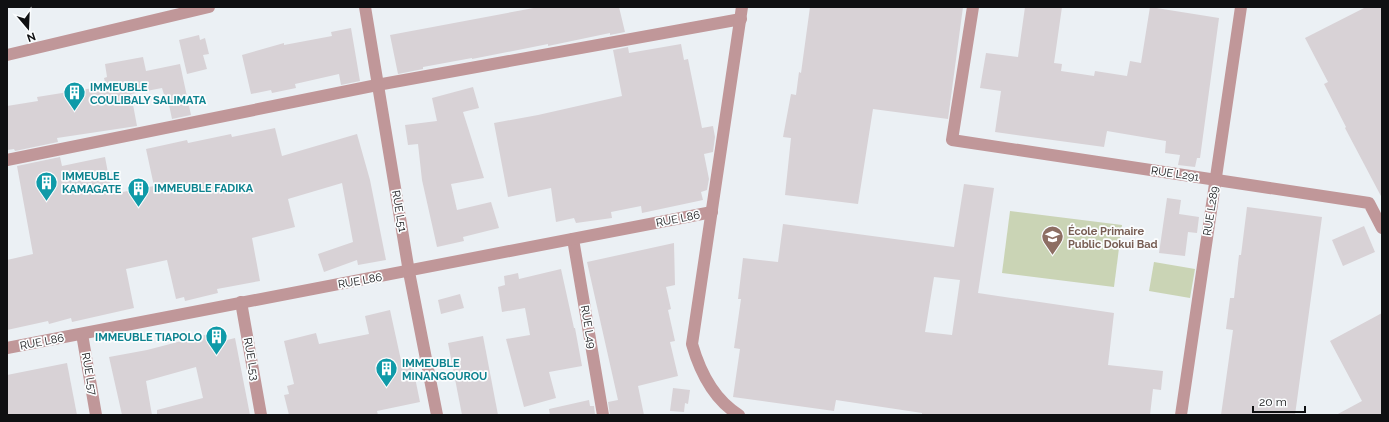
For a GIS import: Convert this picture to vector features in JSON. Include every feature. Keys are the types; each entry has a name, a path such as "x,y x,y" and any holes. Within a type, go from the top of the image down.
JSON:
{"street":[{"path":"7,55 209,7"},
{"name":"RUE L51","path":"365,7 409,272 437,415"},
{"path":"739,415 730,409 710,388 698,364 692,344 742,7"},
{"name":"RUE L291","path":"973,7 952,140 1369,203 1382,228"},
{"name":"RUE L289","path":"1181,415 1241,7"},
{"path":"7,160 377,85 741,19"},
{"name":"RUE L86","path":"7,348 241,302 409,272 712,212"},
{"name":"RUE L49","path":"573,239 603,415"},
{"name":"RUE L53","path":"241,302 261,415"},
{"name":"RUE L57","path":"82,334 96,415"}],"green space":[{"path":"1010,211 1122,225 1114,287 1002,273"},
{"path":"1154,262 1195,269 1190,298 1149,291"}],"building":[{"path":"539,7 619,7 625,32 610,35 610,33 548,46 548,44 423,67 423,69 398,74 390,35"},
{"path":"810,7 963,7 948,119 873,109 858,204 785,195 791,138 783,137 791,94 796,95 799,72 801,73"},
{"path":"1025,7 1062,7 1054,63 1062,64 1061,71 1094,76 1095,71 1127,76 1130,61 1141,63 1150,7 1219,18 1200,158 1197,158 1195,167 1178,165 1180,155 1165,153 1166,141 1107,131 1104,147 995,132 1001,91 980,88 986,53 1018,57"},
{"path":"1366,7 1382,7 1382,198 1345,128 1346,127 1324,84 1328,82 1305,38"},
{"path":"351,28 360,81 341,85 339,74 295,84 296,88 272,93 271,90 251,94 242,55 284,43 284,45 332,36 331,32"},
{"path":"199,35 200,40 205,38 209,54 203,55 207,69 187,74 179,40"},
{"path":"681,44 684,60 688,59 702,128 713,126 715,137 713,152 704,154 709,179 707,190 701,192 703,200 642,213 641,206 611,212 612,218 576,223 574,218 556,222 551,188 508,197 494,123 538,115 622,96 613,50 628,47 629,53"},
{"path":"143,57 146,71 180,64 191,115 172,119 168,100 166,101 162,88 131,94 137,126 57,138 58,142 15,151 14,149 7,150 7,106 38,101 37,97 106,86 104,78 107,77 105,64"},
{"path":"473,87 479,108 463,112 484,178 451,184 457,210 491,202 499,228 463,237 464,241 437,247 422,180 418,144 408,145 405,125 437,121 432,98"},
{"path":"275,128 282,156 357,134 370,180 386,260 358,265 357,260 324,272 318,254 353,242 342,183 288,199 295,227 252,238 260,281 217,289 218,293 185,301 184,297 176,299 167,260 126,269 134,308 72,322 71,318 49,324 48,321 7,330 7,260 33,254 17,166 60,157 62,166 105,157 112,194 154,186 146,149 187,140 188,143 231,134 232,137"},
{"path":"964,184 994,188 978,293 1114,313 1108,365 1163,371 1161,390 1153,389 1150,415 922,415 922,413 836,400 834,411 733,397 740,349 734,348 741,299 738,299 743,258 778,262 783,224 954,247","holes":["934,277 960,280 952,335 925,332"]},
{"path":"1167,198 1181,200 1179,214 1199,217 1197,233 1188,232 1185,256 1159,253"},
{"path":"1247,207 1322,217 1295,415 1221,415 1233,330 1226,329 1230,298 1234,298"},
{"path":"1364,226 1375,252 1343,266 1332,240"},
{"path":"674,243 675,285 666,287 671,309 668,310 675,341 670,342 678,376 638,386 644,415 610,415 608,402 618,400 587,262"},
{"path":"561,269 582,366 549,372 556,398 524,407 506,339 530,335 525,308 502,312 498,287 505,285 504,276 518,273 519,279"},
{"path":"460,294 464,308 441,314 438,300"},
{"path":"390,310 402,365 412,363 420,402 377,411 378,415 289,415 284,395 289,394 287,386 294,384 284,341 316,333 319,344 369,334 365,316"},
{"path":"1382,313 1382,415 1336,415 1362,401 1330,341"},
{"path":"220,331 223,341 235,338 250,415 157,415 157,410 203,398 196,367 146,381 152,415 122,415 109,357 147,350"},
{"path":"483,336 498,415 462,415 448,343"},
{"path":"67,363 77,415 7,415 7,375"},
{"path":"673,388 690,390 688,404 685,403 684,412 670,411"},
{"path":"589,400 590,406 594,406 595,415 550,415 549,409"}],"place":[{"name":"IMMEUBLE COULIBALY SALIMATA","path":"75,112"},
{"name":"IMMEUBLE KAMAGATE","path":"46,202"},
{"name":"IMMEUBLE FADIKA","path":"138,208"},
{"name":"École Primaire Public Dokui Bad","path":"1052,256"},
{"name":"IMMEUBLE TIAPOLO","path":"217,356"},
{"name":"IMMEUBLE MINANGOUROU","path":"386,388"}]}
